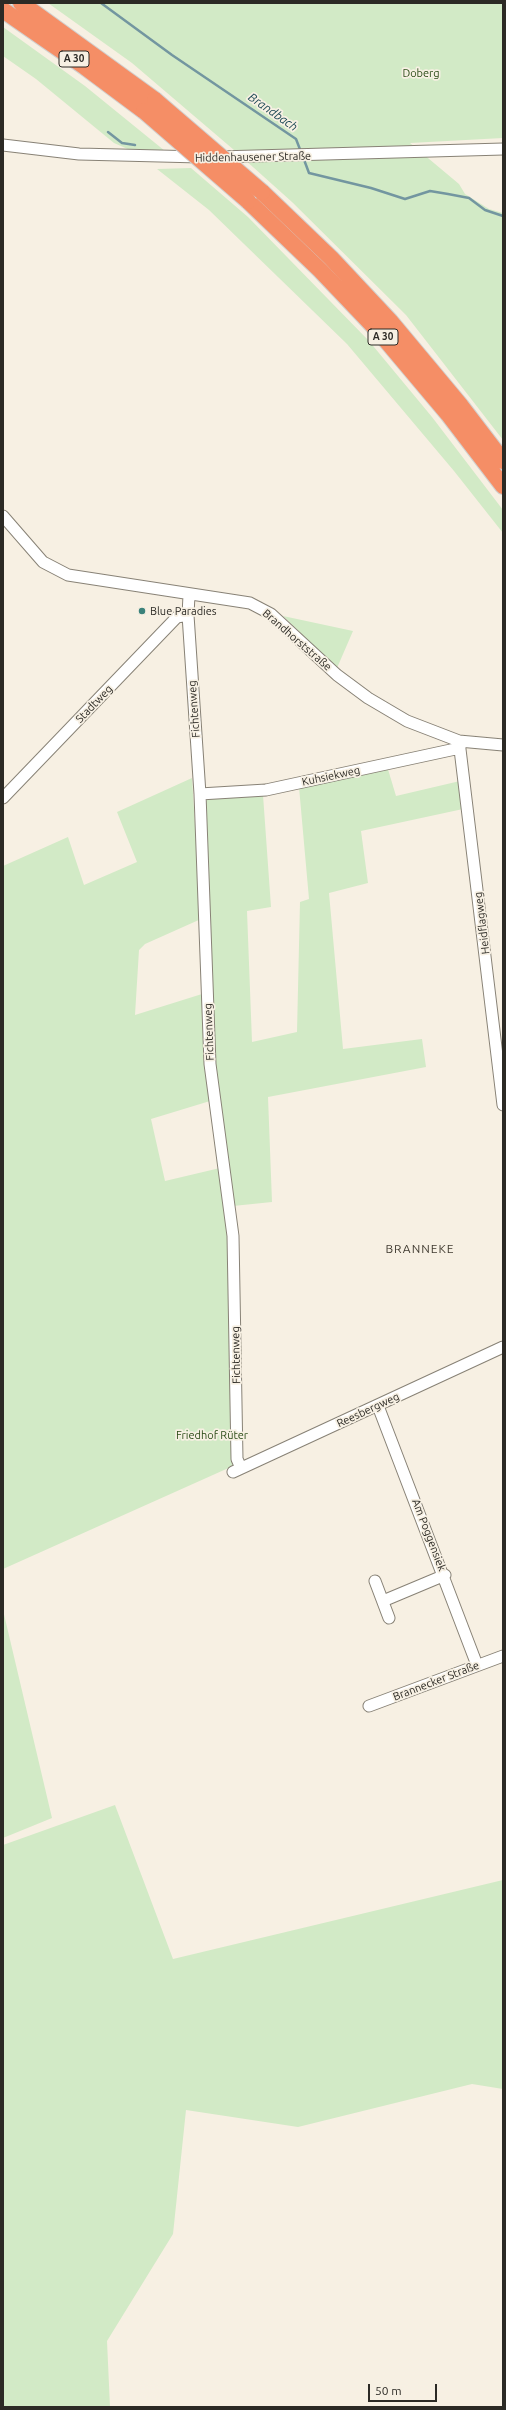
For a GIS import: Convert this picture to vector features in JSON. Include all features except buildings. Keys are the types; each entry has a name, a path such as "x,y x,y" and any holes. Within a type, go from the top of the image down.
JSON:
{"highway":[{"name":"A 30","path":"21,3 149,106 262,192 330,258 390,321 461,406 503,461"},
{"name":"A 30","path":"3,10 85,67 149,106 320,270 379,332 448,414 503,486"}],"street":[{"name":"Hiddenhausener Straße","path":"3,146 72,154 160,158 285,157 503,149"},
{"name":"Brandhorststraße","path":"3,516 43,562 68,575 189,595 250,603 271,614 337,675 368,698 407,721 460,745 503,746"},
{"name":"Fichtenweg","path":"189,595 188,615 200,794 210,1064 233,1236 237,1470"},
{"name":"Stadtweg","path":"3,798 177,617 188,615"},
{"name":"Kuhsiekweg","path":"200,794 266,790 460,745"},
{"name":"Heidflagweg","path":"460,745 500,1058 503,1105"},
{"name":"Reesbergweg","path":"237,1470 503,1347"},
{"name":"Am Poggensiek","path":"378,1406 444,1575 477,1665"},
{"path":"383,1601 444,1575"},
{"path":"375,1580 389,1618"},
{"name":"Brannecker Straße","path":"370,1706 503,1656"}],"green space":[{"name":"Doberg","path":"48,3 503,3 503,138 410,143 459,184 465,194 489,209 503,213 503,440 406,315 292,202 234,150 132,63"},
{"path":"3,27 85,86 165,151 130,150 114,143 36,79 3,56"},
{"path":"191,168 248,217 369,341 432,417 503,510 503,533 454,471 347,344 209,210 157,169"},
{"path":"283,616 353,631 337,668"},
{"path":"387,766 396,796 460,781 463,809 361,831 368,883 329,893 343,1049 422,1039 426,1067 268,1097 272,1202 233,1206 215,1062 203,802 206,798 263,795 271,907 247,911 252,1042 297,1032 300,902 309,899 299,787"},
{"name":"Friedhof Rüter","path":"192,778 201,919 145,944 139,950 135,1015 202,994 204,1065 210,1101 151,1119 165,1181 220,1168 229,1237 233,1466 3,1569 3,866 68,837 84,885 137,862 117,812"},
{"path":"3,1610 52,1818 3,1838"},
{"path":"115,1805 173,1959 503,1880 503,2089 472,2084 298,2127 186,2110 173,2234 107,2341 110,2407 3,2407 3,1845"}],"waterway":[{"name":"Brandbach","path":"101,3 172,55 296,139 301,152"},
{"path":"108,132 122,143 135,145"},
{"name":"Brandbach","path":"303,157 309,173 371,188 405,199 430,191 469,198 485,210 503,216"}],"place":[{"name":"Blue Paradies","path":"142,611"}],"district":[{"name":"BRANNEKE","path":"420,1249"}]}
